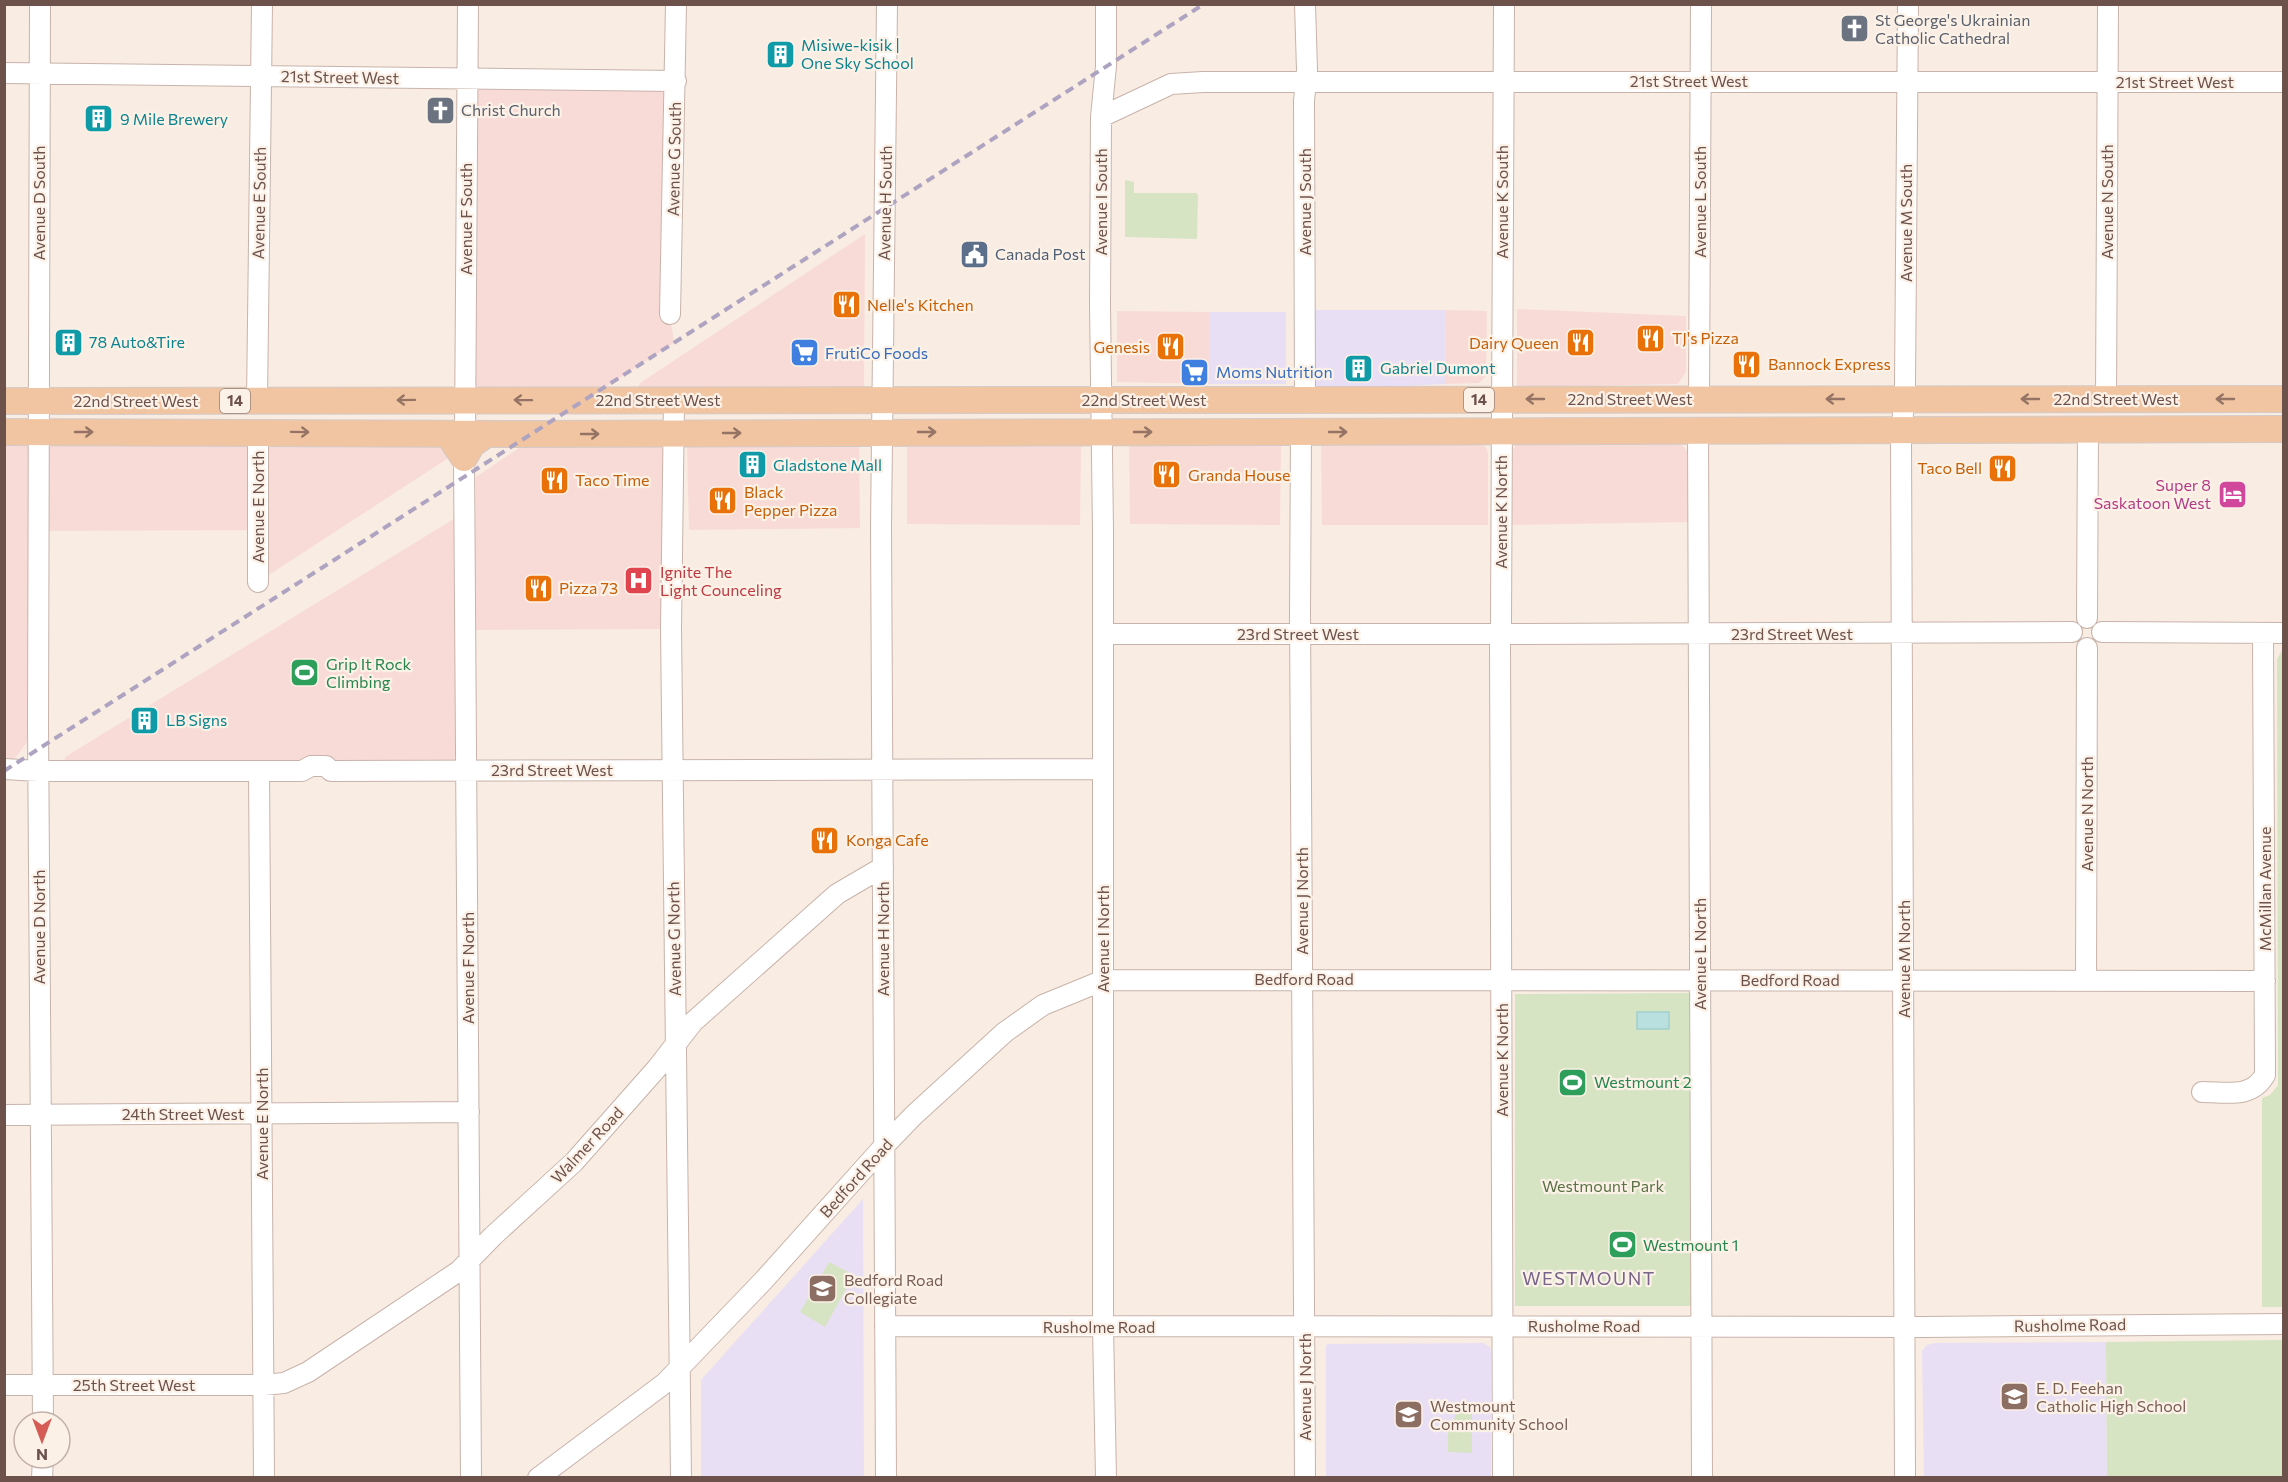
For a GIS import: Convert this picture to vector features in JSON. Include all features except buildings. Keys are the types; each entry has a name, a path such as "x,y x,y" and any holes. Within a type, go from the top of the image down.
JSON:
{"main road":[{"name":"22nd Street West","path":"4,401 2283,399"},
{"name":"22nd Street West","path":"4,432 258,432 466,440 674,433 1698,430 1902,435 2088,430 2283,429"}],"street":[{"name":"Avenue D South","path":"38,431 40,4"},
{"name":"Avenue E South","path":"257,401 262,4"},
{"name":"Avenue F South","path":"466,440 468,4"},
{"name":"Avenue G South","path":"670,314 676,4"},
{"name":"Avenue H South","path":"882,401 887,4"},
{"name":"Avenue I South","path":"1102,400 1101,117 1106,66 1106,4"},
{"name":"Avenue J South","path":"1305,4 1305,399"},
{"name":"Avenue K South","path":"1502,400 1504,4"},
{"name":"Avenue L South","path":"1699,399 1701,4"},
{"name":"Avenue M South","path":"1902,435 1905,399 1908,4"},
{"name":"Avenue N South","path":"2106,399 2108,4"},
{"name":"21st Street West","path":"4,73 676,81"},
{"name":"21st Street West","path":"1101,117 1171,84 1701,81 2283,82"},
{"name":"Avenue G North","path":"674,400 671,629 681,1478"},
{"name":"Avenue I North","path":"1102,400 1103,1327 1106,1478"},
{"name":"Avenue K North","path":"1502,400 1503,1478"},
{"name":"Avenue H North","path":"882,401 886,1478"},
{"name":"Avenue L North","path":"1698,430 1702,1478"},
{"path":"2087,618 2088,430"},
{"name":"Avenue D North","path":"38,431 38,771 43,1410"},
{"name":"Avenue E North","path":"258,432 258,582"},
{"name":"Avenue J North","path":"1301,432 1305,1478"},
{"name":"Avenue M North","path":"1902,435 1905,1478"},
{"name":"Avenue F North","path":"466,440 471,1478"},
{"path":"2087,618 2098,623 2102,632 2099,643 2087,648 2077,644 2072,632 2076,623 2087,618"},
{"name":"23rd Street West","path":"1104,634 2072,632"},
{"path":"2102,632 2283,633"},
{"name":"McMillan Avenue","path":"2202,1092 2248,1092 2259,1085 2265,1075 2263,633"},
{"name":"Avenue N North","path":"2086,981 2087,648"},
{"name":"23rd Street West","path":"4,769 302,771 312,766 326,766 331,771 1102,769"},
{"name":"Avenue E North","path":"259,771 264,1478"},
{"name":"Walmer Road","path":"264,1385 284,1383 309,1372 448,1279 574,1162 658,1067 693,1022 837,894 883,867"},
{"name":"Bedford Road","path":"538,1478 655,1391 763,1281 885,1144 1005,1032 1043,1005 1104,980 1302,978 1399,981 2265,981"},
{"name":"24th Street West","path":"4,1115 469,1112"},
{"name":"Rusholme Road","path":"885,1326 1304,1328 2283,1324"},
{"name":"25th Street West","path":"4,1385 264,1385"}],"shaded area":[{"path":"468,79 676,81 670,314 674,343 604,388 465,400"},
{"path":"865,234 864,390 636,390 640,383"},
{"path":"1517,309 1686,316 1686,372 1678,384 1517,386"},
{"path":"1315,310 1445,310 1446,384 1315,390"},
{"path":"1445,310 1487,311 1486,376 1479,383 1446,384"},
{"path":"1117,311 1209,312 1209,384 1117,382"},
{"path":"1209,312 1286,312 1286,384 1209,384"},
{"path":"859,441 860,528 689,530 687,445"},
{"path":"1081,443 1080,525 907,524 907,444"},
{"path":"1129,443 1281,445 1280,525 1130,524"},
{"path":"1321,443 1478,444 1486,447 1488,454 1488,525 1322,525"},
{"path":"1673,443 1682,445 1689,453 1689,522 1512,525 1511,453 1516,444"},
{"path":"525,444 665,444 666,629 474,630 476,477"},
{"path":"5,445 444,445 450,457 258,582 258,530 38,531 38,727 5,769"},
{"path":"457,517 460,763 64,767 65,757"},
{"name":"Bedford Road Collegiate","path":"863,1199 864,1477 701,1477 701,1380"},
{"name":"E. D. Feehan Catholic High School","path":"2106,1342 2107,1477 1924,1477 1922,1351 1927,1345 1935,1343"},
{"name":"Westmount Community School","path":"1484,1343 1490,1347 1491,1352 1491,1477 1326,1477 1326,1345"}],"green space":[{"path":"1125,180 1134,182 1134,193 1196,193 1198,195 1197,239 1125,237"},
{"path":"2283,649 2284,1307 2262,1307 2262,1098 2270,1095 2278,1085 2277,659"},
{"name":"Westmount Park","path":"1690,993 1691,1306 1515,1306 1515,994"},
{"path":"829,1262 854,1275 825,1327 800,1312"},
{"path":"2283,1340 2283,1477 2107,1477 2106,1342"},
{"path":"1458,1406 1472,1406 1472,1453 1448,1452 1448,1430"}],"water":[{"path":"1637,1012 1669,1012 1669,1029 1637,1029"}],"railway":[{"path":"4,771 1204,4"}],"place":[{"name":"St George's Ukrainian Catholic Cathedral","path":"1854,29"},
{"name":"Misiwe-kisik | One Sky School","path":"780,54"},
{"name":"Christ Church","path":"440,110"},
{"name":"9 Mile Brewery","path":"99,119"},
{"name":"Canada Post","path":"974,254"},
{"name":"Nelle's Kitchen","path":"846,305"},
{"name":"TJ's Pizza","path":"1651,338"},
{"name":"78 Auto&Tire","path":"68,342"},
{"name":"Dairy Queen","path":"1580,343"},
{"name":"Genesis","path":"1171,347"},
{"name":"FrutiCo Foods","path":"804,353"},
{"name":"Bannock Express","path":"1747,364"},
{"name":"Gabriel Dumont","path":"1359,368"},
{"name":"Moms Nutrition","path":"1195,372"},
{"name":"Gladstone Mall","path":"752,465"},
{"name":"Taco Bell","path":"2003,468"},
{"name":"Granda House","path":"1167,475"},
{"name":"Taco Time","path":"554,480"},
{"name":"Super 8 Saskatoon West","path":"2232,494"},
{"name":"Black Pepper Pizza","path":"723,501"},
{"name":"Ignite The Light Counceling","path":"639,581"},
{"name":"Pizza 73","path":"538,588"},
{"name":"Grip It Rock Climbing","path":"305,673"},
{"name":"LB Signs","path":"145,720"},
{"name":"Konga Cafe","path":"825,840"},
{"name":"Westmount 2","path":"1573,1082"},
{"name":"Westmount 1","path":"1622,1245"},
{"name":"Bedford Road Collegiate","path":"823,1289"},
{"name":"E. D. Feehan Catholic High School","path":"2015,1397"},
{"name":"Westmount Community School","path":"1409,1415"}],"district":[{"name":"WESTMOUNT","path":"1589,1279"}]}
